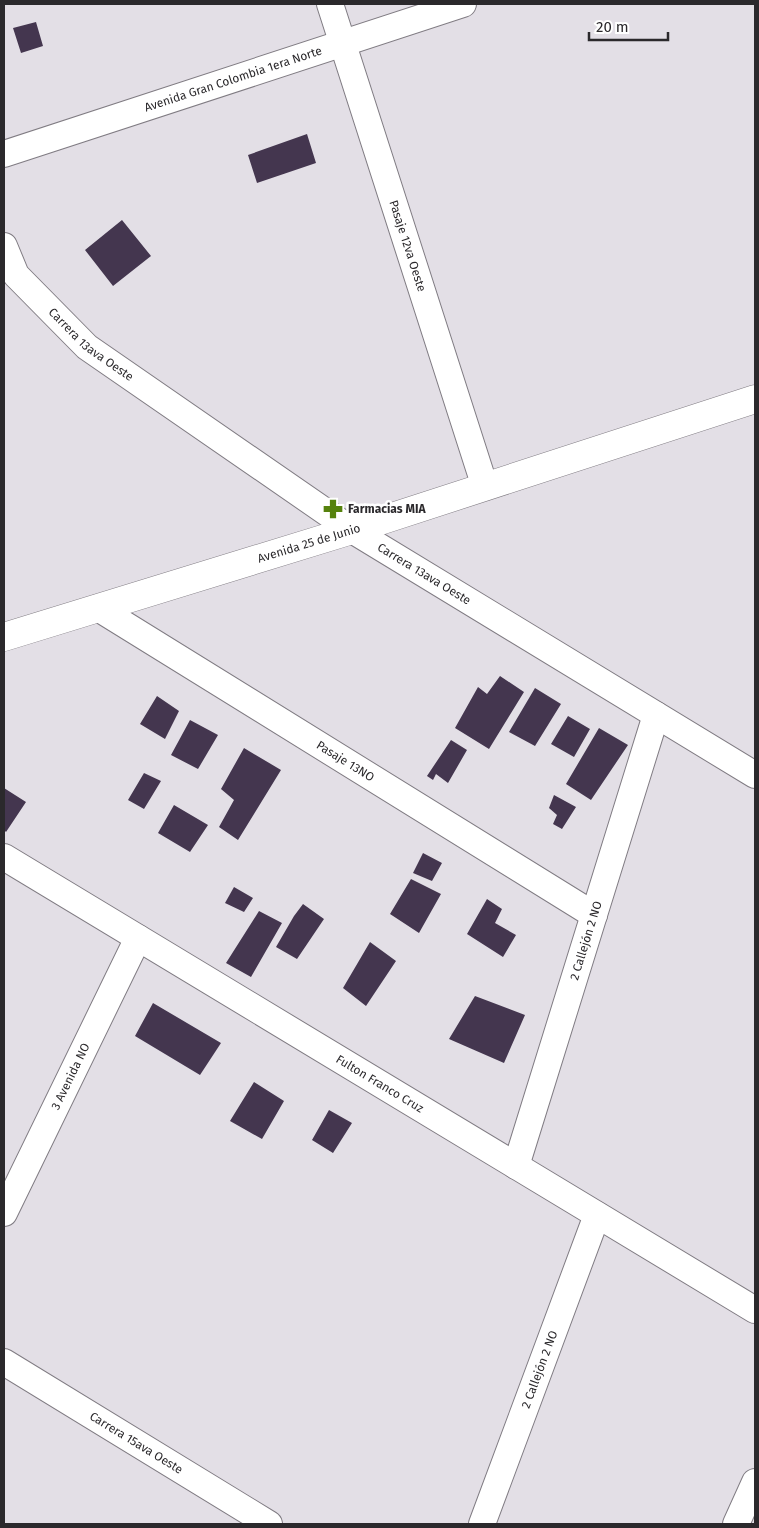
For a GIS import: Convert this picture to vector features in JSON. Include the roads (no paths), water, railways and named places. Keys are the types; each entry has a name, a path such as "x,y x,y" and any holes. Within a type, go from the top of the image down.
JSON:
{"street":[{"name":"Pasaje 12va Oeste","path":"330,4 485,487"},
{"name":"Avenida Gran Colombia 1era Norte","path":"4,154 463,4"},
{"name":"Carrera 13ava Oeste","path":"4,246 16,275 87,347 352,530 755,775"},
{"name":"Avenida 25 de Junio","path":"4,637 352,530 755,399"},
{"name":"Pasaje 13NO","path":"98,608 594,914"},
{"name":"2 Callejón 2 NO","path":"516,1166 656,715"},
{"name":"Fulton Franco Cruz","path":"4,857 755,1310"},
{"name":"3 Avenida NO","path":"4,1213 138,938"},
{"name":"2 Callejón 2 NO","path":"482,1524 597,1215"},
{"name":"Carrera 15ava Oeste","path":"4,1362 269,1524"},
{"path":"736,1524 755,1482"}],"place":[{"name":"Farmacias MIA","path":"333,509"}]}
